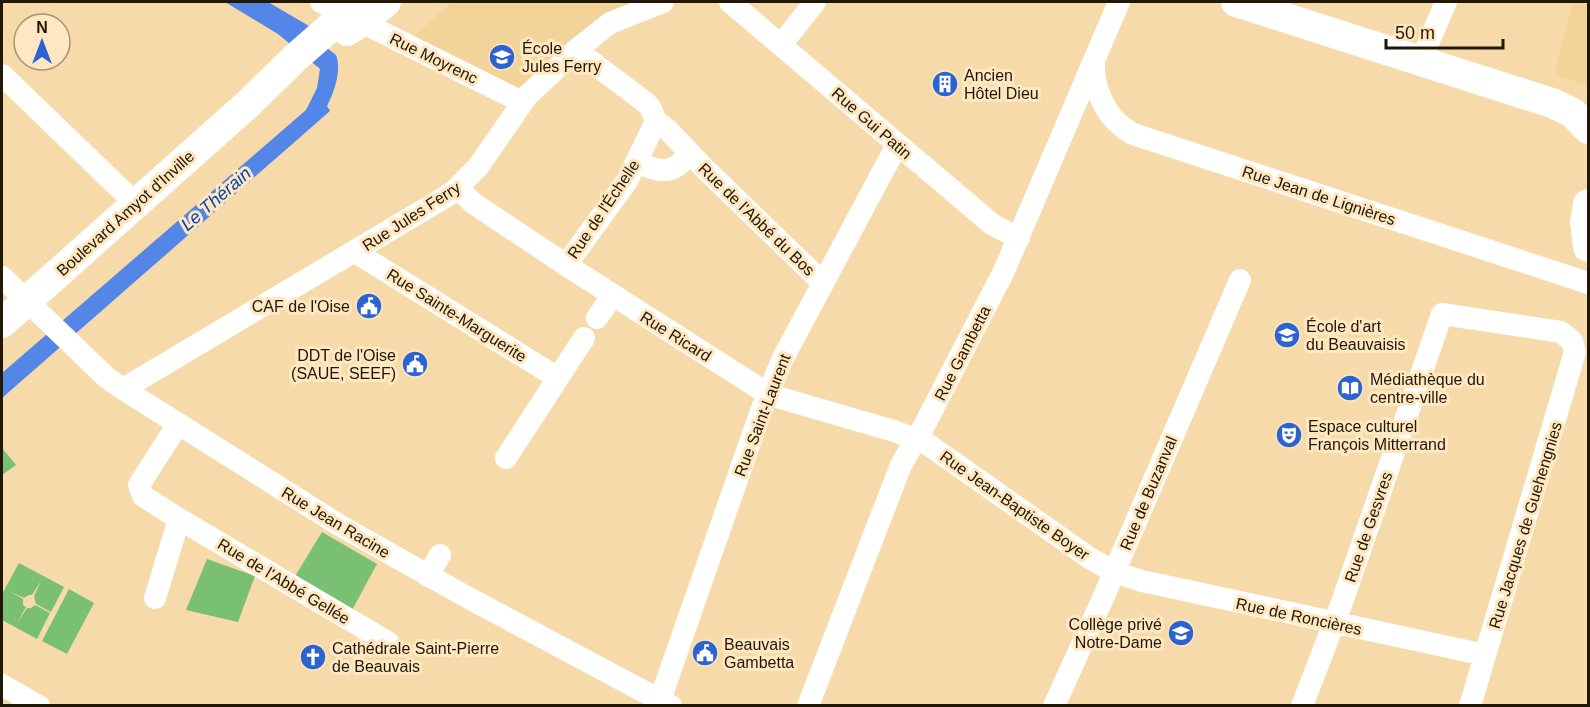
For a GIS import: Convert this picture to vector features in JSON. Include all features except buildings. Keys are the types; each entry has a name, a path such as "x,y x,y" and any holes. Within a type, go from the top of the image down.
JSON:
{"main road":[{"name":"Boulevard Amyot d'Inville","path":"2,323 248,104 327,38 347,9 386,2"},
{"path":"1236,2 1576,104"},
{"path":"1293,2 1428,46 1576,104"},
{"path":"1576,104 1580,119 1588,129"},
{"path":"1588,204 1585,222 1588,247"}],"street":[{"name":"Rue Jules Ferry","path":"123,389 355,252 458,188 478,167 531,91 576,50 610,23 663,2"},
{"name":"Rue Gui Patin","path":"730,2 993,225 1018,238"},
{"path":"781,45 815,2"},
{"name":"Rue Gambetta","path":"808,705 901,465 925,424 1004,271 1119,2"},
{"path":"1428,46 1446,2"},
{"name":"Rue Moyrenc","path":"347,9 403,44 522,102"},
{"name":"Rue de l'Abbé du Bos","path":"576,50 645,102 650,107 656,121 823,283"},
{"name":"Rue Jean de Lignières","path":"1094,60 1095,80 1104,106 1120,126 1133,134 1588,283"},
{"path":"2,75 136,204"},
{"name":"Rue de l'Échelle","path":"566,265 627,181 656,121"},
{"name":"Rue Saint-Laurent","path":"663,704 768,393 782,360 897,145"},
{"name":"Rue de l'Abbé du Bos","path":"637,162 664,171 677,167 690,154"},
{"name":"Rue Ricard","path":"458,188 472,203 612,296 768,393 916,438"},
{"name":"Rue Sainte-Marguerite","path":"355,252 558,378"},
{"name":"Rue Jean Racine","path":"2,277 106,377 123,389 339,525 663,704"},
{"name":"Rue de Buzanval","path":"1054,705 1240,280"},
{"path":"597,318 612,296"},
{"name":"Rue Jacques de Guehengnies","path":"1442,314 1562,332 1573,343 1575,352 1470,705"},
{"name":"Rue de Gesvres","path":"1302,705 1335,624 1442,314"},
{"path":"507,458 584,338"},
{"name":"Rue de l'Abbé Gellée","path":"178,424 140,482 139,489 143,496 389,643"},
{"name":"Rue Jean-Baptiste Boyer","path":"916,438 936,449 1088,557 1114,572"},
{"path":"155,597 179,519"},
{"path":"428,576 440,555"},
{"name":"Rue de Roncières","path":"1114,572 1142,581 1485,655"},
{"path":"2,685 39,705"}],"shaded area":[{"name":"École Jules Ferry","path":"452,2 638,2 515,89 412,38"},
{"path":"1573,2 1588,2 1588,86 1554,74"}],"green space":[{"path":"2,448 16,465 2,475"},
{"path":"322,532 377,564 351,612 294,578"},
{"path":"207,559 255,576 238,622 186,610"},
{"path":"19,563 64,587 51,612 36,604 34,596 41,581 32,595 24,598 9,591 23,599 23,605 26,607 17,623 27,608 35,605 50,613 37,639 2,620 2,594"},
{"path":"69,589 94,603 67,654 42,641"}],"water":[{"name":"Le Thérain","path":"225,2 268,2 309,26 308,33 336,55 338,61 336,81 327,106 330,111 2,398 2,373 306,110 317,88 320,69 278,34"}],"place":[{"name":"École Jules Ferry","path":"502,57"},
{"name":"Ancien Hôtel Dieu","path":"945,84"},
{"name":"CAF de l'Oise","path":"369,306"},
{"name":"École d'art du Beauvaisis","path":"1287,335"},
{"name":"DDT de l'Oise (SAUE, SEEF)","path":"415,364"},
{"name":"Médiathèque du centre-ville","path":"1350,388"},
{"name":"Espace culturel François Mitterrand","path":"1289,435"},
{"name":"Collège privé Notre-Dame","path":"1181,633"},
{"name":"Beauvais Gambetta","path":"705,653"},
{"name":"Cathédrale Saint-Pierre de Beauvais","path":"313,657"}]}
